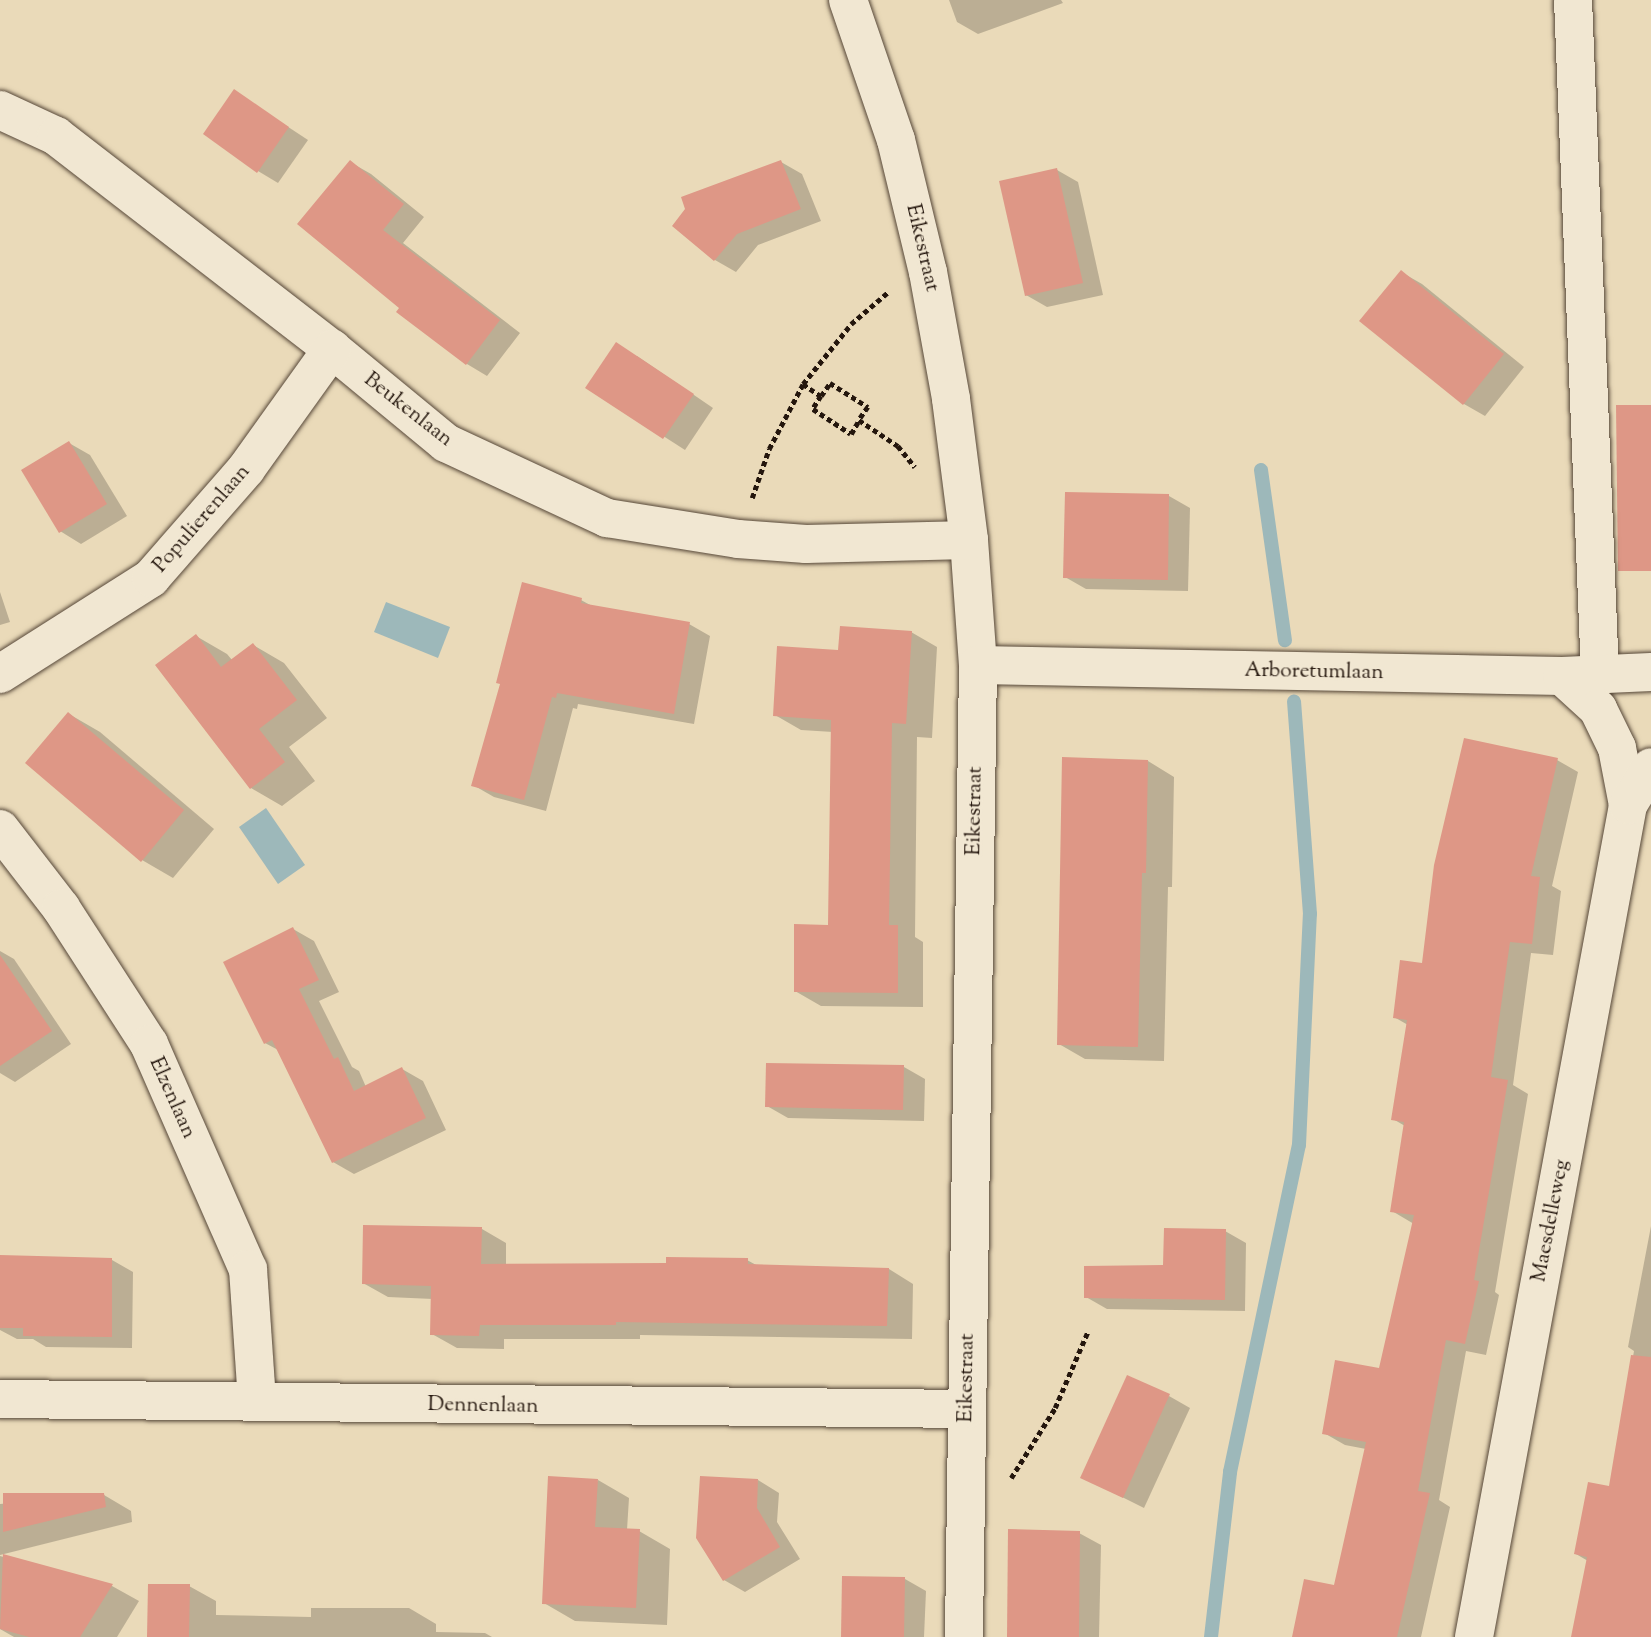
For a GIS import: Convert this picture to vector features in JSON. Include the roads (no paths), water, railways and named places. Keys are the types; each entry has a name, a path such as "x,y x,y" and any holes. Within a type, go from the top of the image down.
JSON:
{"street":[{"name":"Eikestraat","path":"848,0 896,140 928,272 951,399 970,540 978,665 964,1637"},
{"path":"1573,0 1600,676"},
{"name":"Beukenlaan","path":"0,110 56,135 332,349 446,443 607,519 738,539 806,544 970,540"},
{"name":"Populierenlaan","path":"0,674 150,578 246,469 332,349"},
{"name":"Arboretumlaan","path":"978,665 1562,676 1651,672"},
{"name":"Maesdelleweg","path":"1562,676 1598,709 1616,748 1628,806"},
{"name":"Maesdelleweg","path":"1474,1637 1628,806 1651,767"},
{"name":"Elzenlaan","path":"0,829 61,908 149,1044 248,1269 257,1402"},
{"name":"Dennenlaan","path":"0,1399 967,1409"}],"water":[{"path":"386,602 450,627 438,658 374,632"},
{"path":"266,808 305,865 278,884 239,827"}],"waterway":[{"path":"1261,470 1285,640"},
{"path":"1211,1637 1230,1472 1299,1145 1310,914 1294,702"}]}
